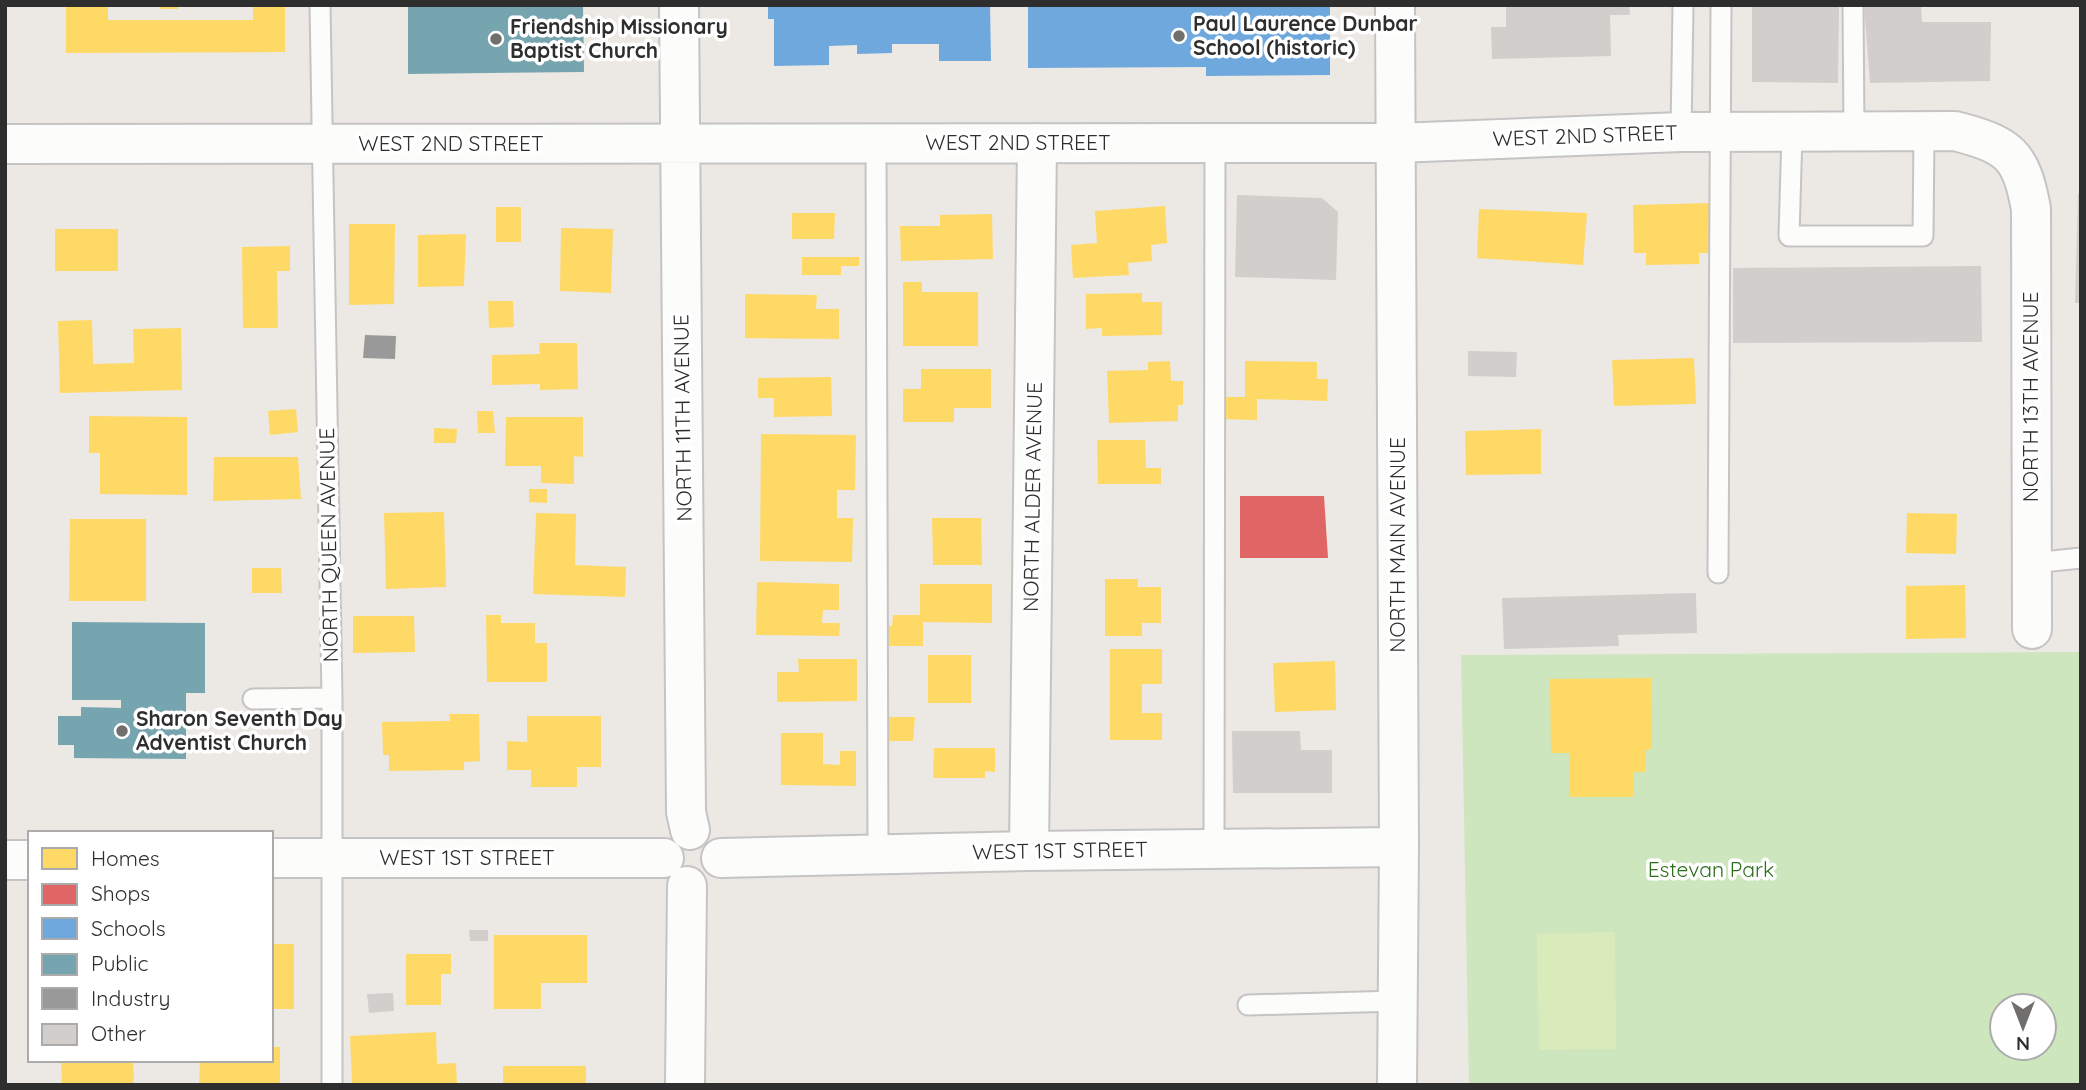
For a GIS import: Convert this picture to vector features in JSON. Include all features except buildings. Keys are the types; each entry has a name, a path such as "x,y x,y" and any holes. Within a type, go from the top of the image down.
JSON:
{"street":[{"name":"NORTH 11TH AVENUE","path":"679,5 686,812 690,830"},
{"name":"NORTH MAIN AVENUE","path":"1395,5 1398,1085"},
{"name":"WEST 2ND STREET","path":"5,144 1396,143 1681,132 1955,131 1982,138 2011,156 2020,167"},
{"name":"NORTH ALDER AVENUE","path":"1029,851 1037,143"},
{"name":"NORTH 13TH AVENUE","path":"2020,167 2031,209 2032,629"},
{"path":"675,872 699,886 708,882 715,875 721,858 714,840 699,830 690,830 673,837 667,844 675,872 685,1085"},
{"name":"WEST 1ST STREET","path":"721,858 1399,847"},
{"name":"WEST 1ST STREET","path":"273,858 675,872"},
{"path":"5,860 28,860"}],"lane":[{"name":"NORTH QUEEN AVENUE","path":"320,5 332,698 332,1085"},
{"path":"1681,132 1683,5"},
{"path":"1718,573 1720,5"},
{"path":"1853,5 1854,132"},
{"path":"1792,133 1789,236 1923,236 1924,132"},
{"path":"876,143 878,855"},
{"path":"1214,849 1215,143"},
{"path":"2032,563 2081,558"},
{"path":"253,699 332,698"},
{"path":"1248,1005 1398,1001"}],"green space":[{"name":"Estevan Park","path":"2081,652 2081,1085 1469,1085 1461,655"},
{"path":"1615,932 1616,1049 1539,1050 1537,934"}],"place":[{"name":"Paul Laurence Dunbar School (historic)","path":"1179,36"},
{"name":"Friendship Missionary Baptist Church","path":"496,39"},
{"name":"Sharon Seventh Day Adventist Church","path":"122,731"}]}
